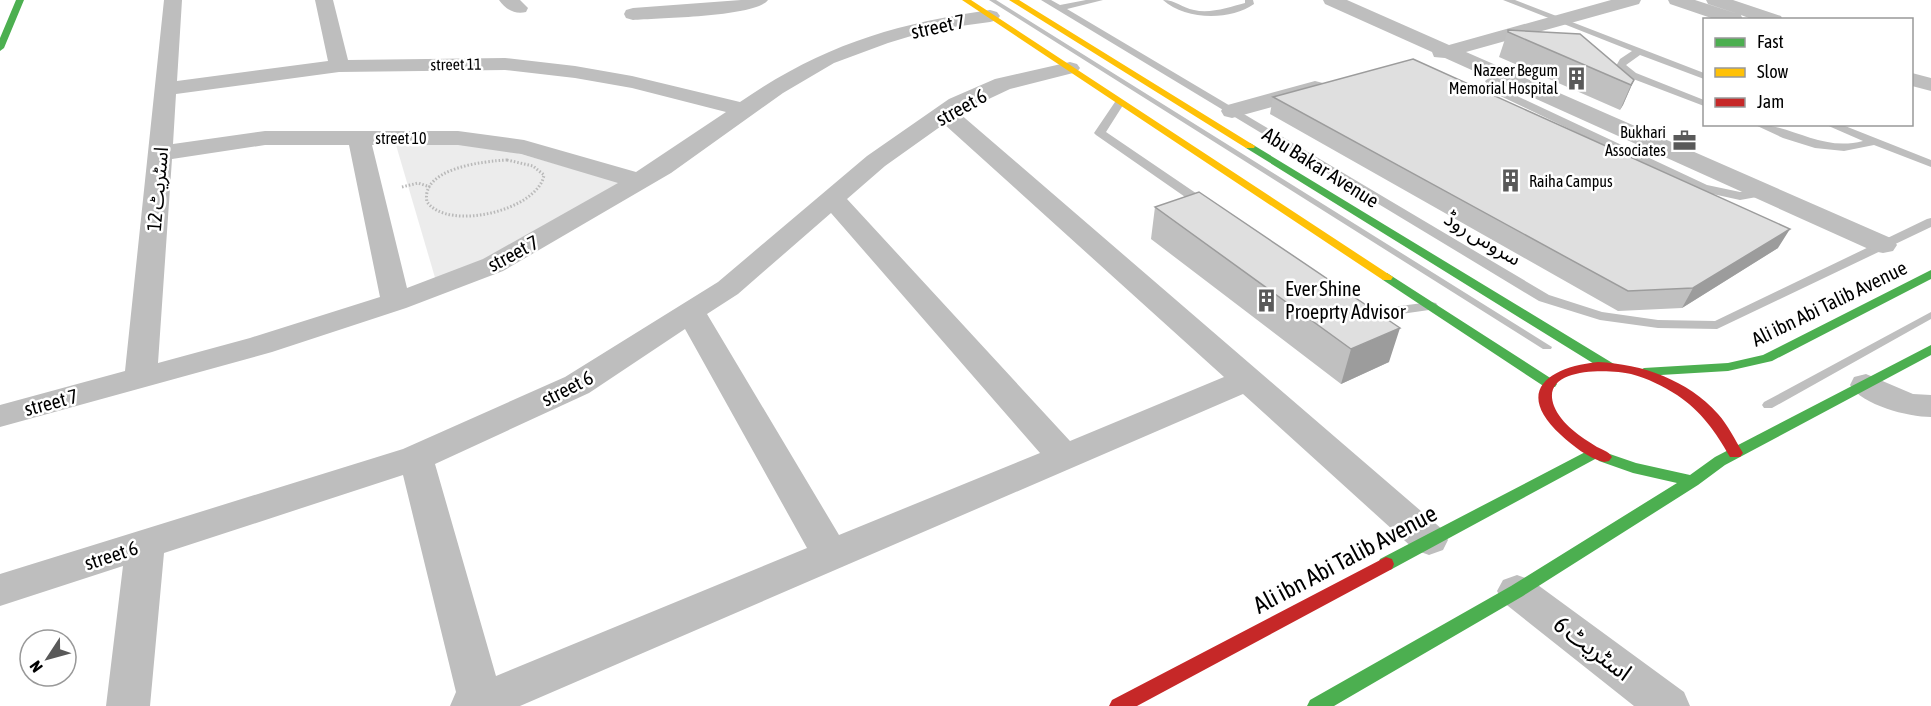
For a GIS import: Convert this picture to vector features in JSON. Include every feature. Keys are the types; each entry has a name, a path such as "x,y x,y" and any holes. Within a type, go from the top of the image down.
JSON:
{"main road":[{"path":"0,48 20,0"},
{"path":"966,0 1550,384"},
{"name":"Abu Bakar Avenue","path":"1013,0 1609,367"},
{"name":"Ali ibn Abi Talib Avenue","path":"1636,372 1728,367 1767,358 1931,274"},
{"path":"1317,706 1518,591 1735,453 1931,349"},
{"path":"1693,481 1621,466 1593,453 1569,436 1553,417 1546,399 1550,384 1563,373 1583,367 1609,367 1636,372 1664,382 1709,412 1735,453"},
{"name":"Ali ibn Abi Talib Avenue","path":"1119,706 1593,453"}],"street":[{"name":"اسٹریٹ 12","path":"141,378 172,0"},
{"path":"324,0 339,66"},
{"path":"633,14 740,7 759,0"},
{"path":"1332,0 1883,245"},
{"path":"1415,60 1632,0"},
{"path":"1677,0 1729,18"},
{"path":"1715,0 1768,18"},
{"name":"street 7","path":"0,416 261,345 396,302 493,266 662,168 775,88 827,59 881,39 929,25 990,16"},
{"name":"street 11","path":"165,89 339,66 505,64 575,72 632,82 744,110"},
{"path":"1913,67 1931,72"},
{"name":"street 6","path":"0,590 416,458 577,385 728,288 876,161 957,104 1003,84 1070,68"},
{"path":"1913,80 1931,85"},
{"path":"1232,111 1335,82"},
{"path":"945,113 1429,540"},
{"name":"street 10","path":"160,153 266,138 458,138 525,147 639,181"},
{"path":"359,138 396,302"},
{"path":"833,199 1064,457"},
{"path":"691,312 831,555"},
{"path":"416,458 476,704 1247,380"},
{"path":"1866,385 1889,398 1922,407 1931,406"},
{"path":"128,706 145,544"},
{"name":"اسٹریٹ 6","path":"1518,591 1668,706"}],"lane":[{"name":"سروس روڈ","path":"1046,0 1544,298 1600,316 1658,324 1717,325 1931,222"},
{"path":"1059,8 1099,0"},
{"path":"1167,0 1191,12 1200,13 1239,7 1250,4 1249,0"},
{"path":"1507,0 1703,76"},
{"path":"1639,51 1623,60 1621,66 1632,75 1703,104"},
{"path":"1120,102 1100,133 1218,214"},
{"path":"1763,126 1800,141 1830,147 1854,148 1874,142"},
{"path":"1834,126 1931,164"},
{"path":"1346,302 1366,315 1431,306"}],"path":[{"path":"507,160 529,163 542,171 544,179 541,188 533,196 503,211 465,216 435,211 428,204 426,196 430,187 440,178 458,169 489,161 507,160"}],"shaded area":[{"path":"462,143 503,149 623,183 510,250 436,281 396,145"}],"building":[{"path":"1508,30 1580,34 1634,80 1631,85 1508,32"},
{"name":"Raiha Campus","path":"1413,59 1790,229 1693,288 1628,291 1273,97"},
{"path":"1199,192 1400,328 1351,349 1155,207"}],"waterway":[{"path":"992,0 1547,347"},
{"path":"1768,405 1931,315"}],"traffic: fast":[{"path":"0,48 20,0"},
{"path":"1250,146 1609,367"},
{"path":"1644,372 1728,367 1767,358 1931,274"},
{"path":"1387,277 1550,384"},
{"path":"1604,457 1633,468 1693,481 1720,461 1931,349"},
{"path":"1386,564 1593,453"},
{"path":"1317,706 1517,591 1693,481"}],"traffic: slow":[{"path":"966,0 1387,277"},
{"path":"1013,0 1250,146"}],"traffic: jam":[{"path":"1604,457 1571,436 1551,415 1546,403 1546,392 1552,381 1562,374 1581,368 1615,367 1649,375 1665,382 1694,400 1712,416 1735,453"},
{"path":"1119,706 1386,564"}],"place":[{"name":"Nazeer Begum Memorial Hospital","path":"1576,79"},
{"name":"Bukhari Associates","path":"1684,141"},
{"name":"Raiha Campus","path":"1511,181"},
{"name":"Ever Shine Proeprty Advisor","path":"1267,300"}]}
